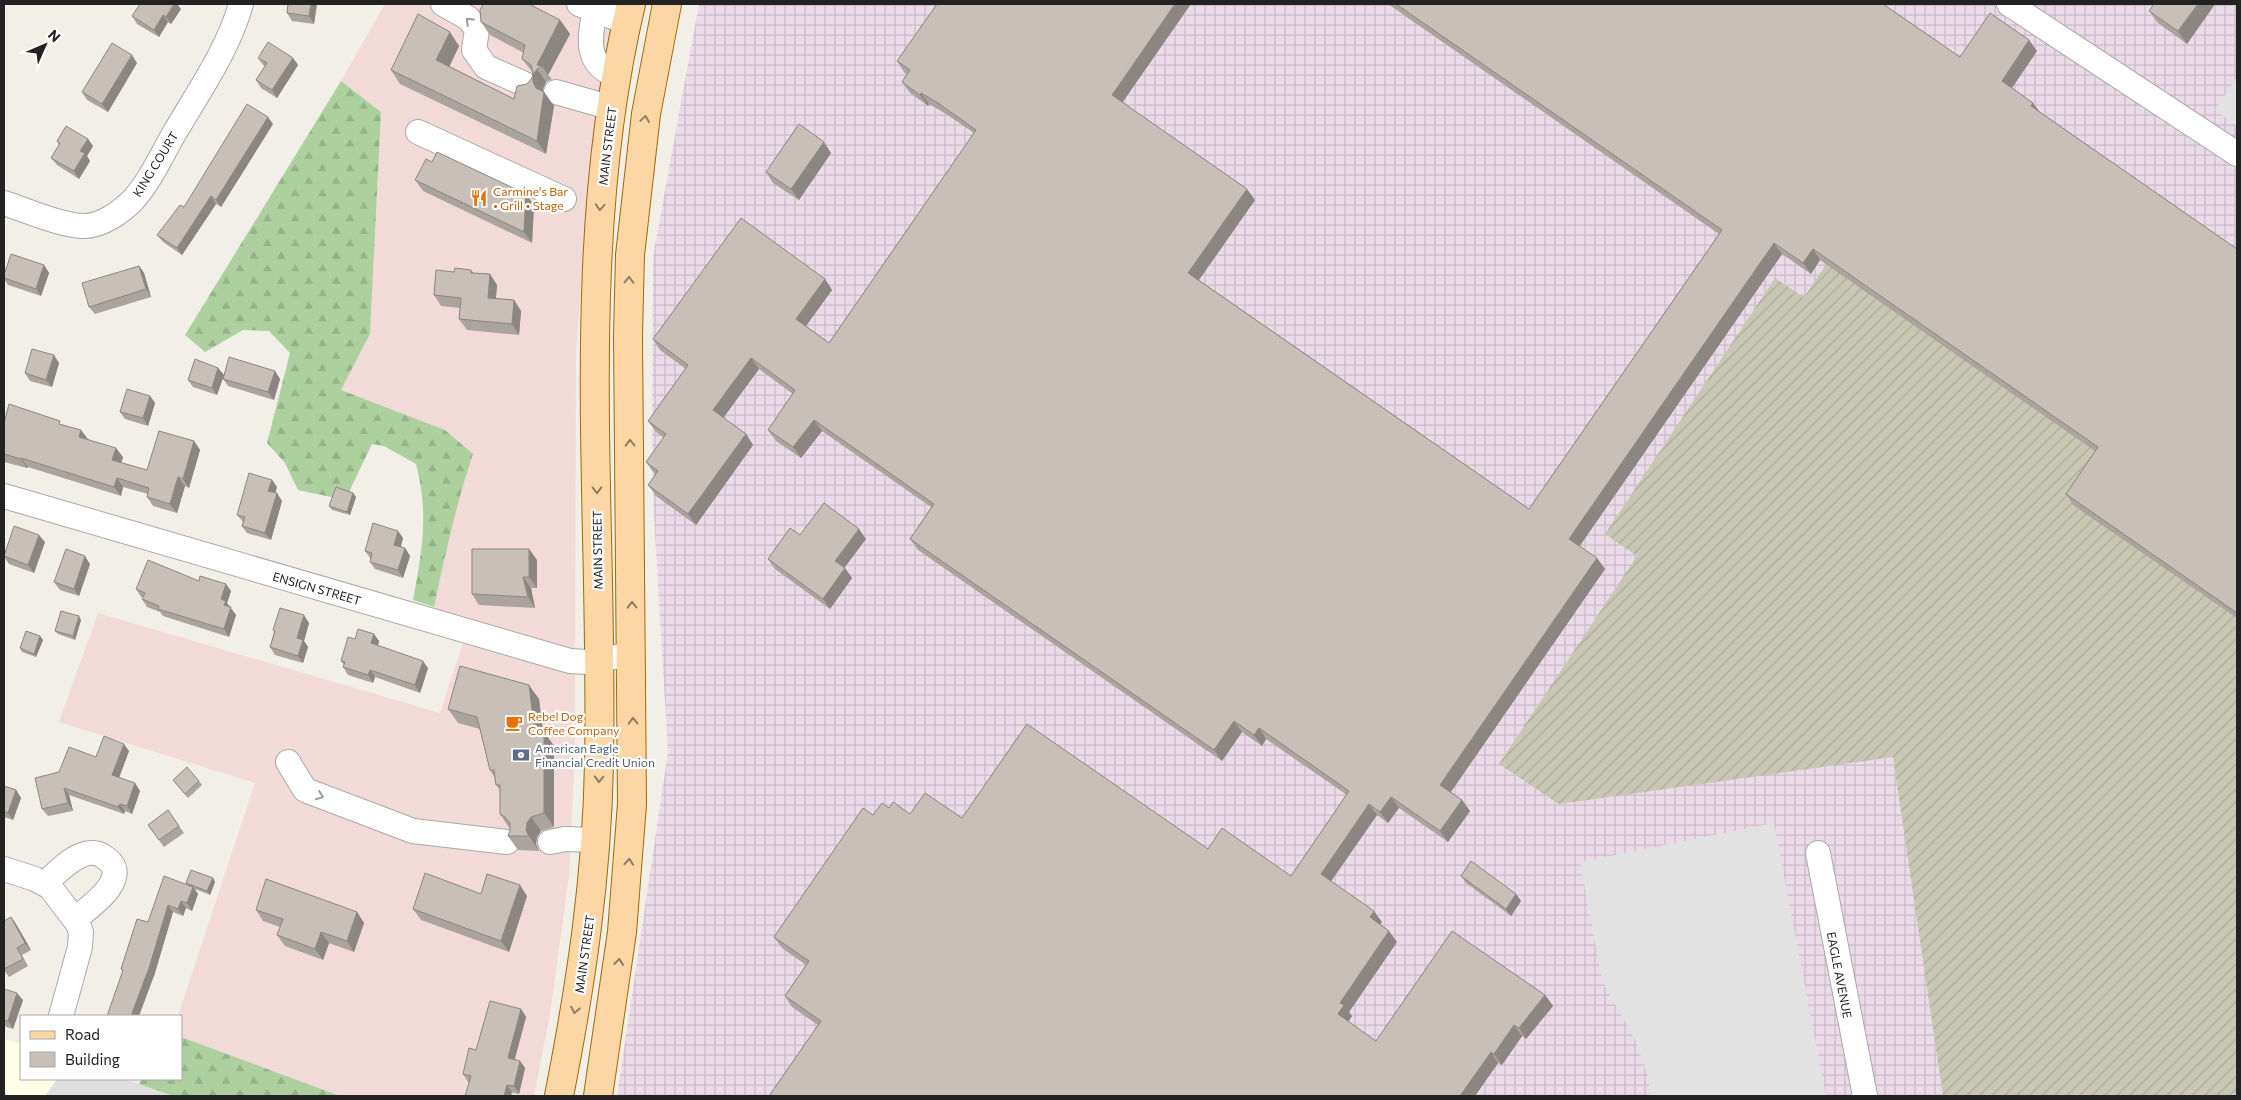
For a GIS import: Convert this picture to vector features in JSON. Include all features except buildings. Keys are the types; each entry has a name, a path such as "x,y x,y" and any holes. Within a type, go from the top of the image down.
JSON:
{"main road":[{"path":"598,1096 626,902 633,785 628,335 630,255 643,133 655,56 667,4"},
{"name":"MAIN STREET","path":"559,1096 578,993 592,899 596,840 599,762 599,660 596,291 600,203 616,76 629,13"},
{"path":"592,899 626,902"}],"street":[{"name":"KING COURT","path":"4,203 56,220 85,226 110,219 126,206 133,200 151,174 218,58 235,24 241,4"},
{"path":"443,4 468,18 477,29 474,50 486,67 529,86"},
{"path":"2009,4 2237,154"},
{"path":"616,76 605,72 598,65 592,53 590,6 629,13"},
{"path":"556,92 612,108"},
{"path":"418,132 564,199"},
{"name":"ENSIGN STREET","path":"4,496 570,660 581,662 632,654"},
{"path":"288,762 305,790 413,832 506,842"},
{"path":"550,842 565,839 596,840"},
{"path":"45,883 82,855 95,853 107,859 114,871 112,883 103,896 75,919"},
{"name":"EAGLE AVENUE","path":"1818,853 1865,1096"},
{"path":"4,869 45,883 57,894 75,919 80,932 80,947 61,1015"}],"shaded area":[{"path":"385,4 617,4 589,175 576,352 575,752 569,876 550,1014 534,1096 340,1096 182,1037 182,1015 178,1015 255,783 59,722 98,613 440,713 464,639 428,633 461,488 473,454 445,430 341,390 370,334 381,112 341,81"},
{"path":"699,4 2237,4 2237,1096 617,1096 668,752 654,516 652,437 653,257"},
{"path":"2237,77 2237,126 2215,110"},
{"path":"1827,263 2118,456 2237,613 2237,1096 1943,1096 1893,757 1559,804 1499,764 1637,556 1605,534 1775,278 1804,297"},
{"path":"1774,823 1826,1096 1650,1096 1648,1077 1634,1037 1605,987 1601,976 1580,862"},
{"path":"4,1039 20,1044 20,1080 56,1080 45,1096 4,1096"},
{"path":"56,1080 127,1080 173,1096 45,1096"}],"green space":[{"path":"341,81 381,112 370,334 341,390 445,430 473,454 456,511 434,607 413,600 423,532 422,499 416,464 384,446 372,444 348,494 336,498 298,490 285,463 267,443 290,353 269,331 243,330 205,352 185,335"},
{"path":"182,1037 340,1096 173,1096 139,1084 141,1080 182,1080"}],"place":[{"name":"Carmine's Bar • Grill • Stage","path":"479,198"},
{"name":"Rebel Dog Coffee Company","path":"514,723"},
{"name":"American Eagle Financial Credit Union","path":"521,755"}]}
